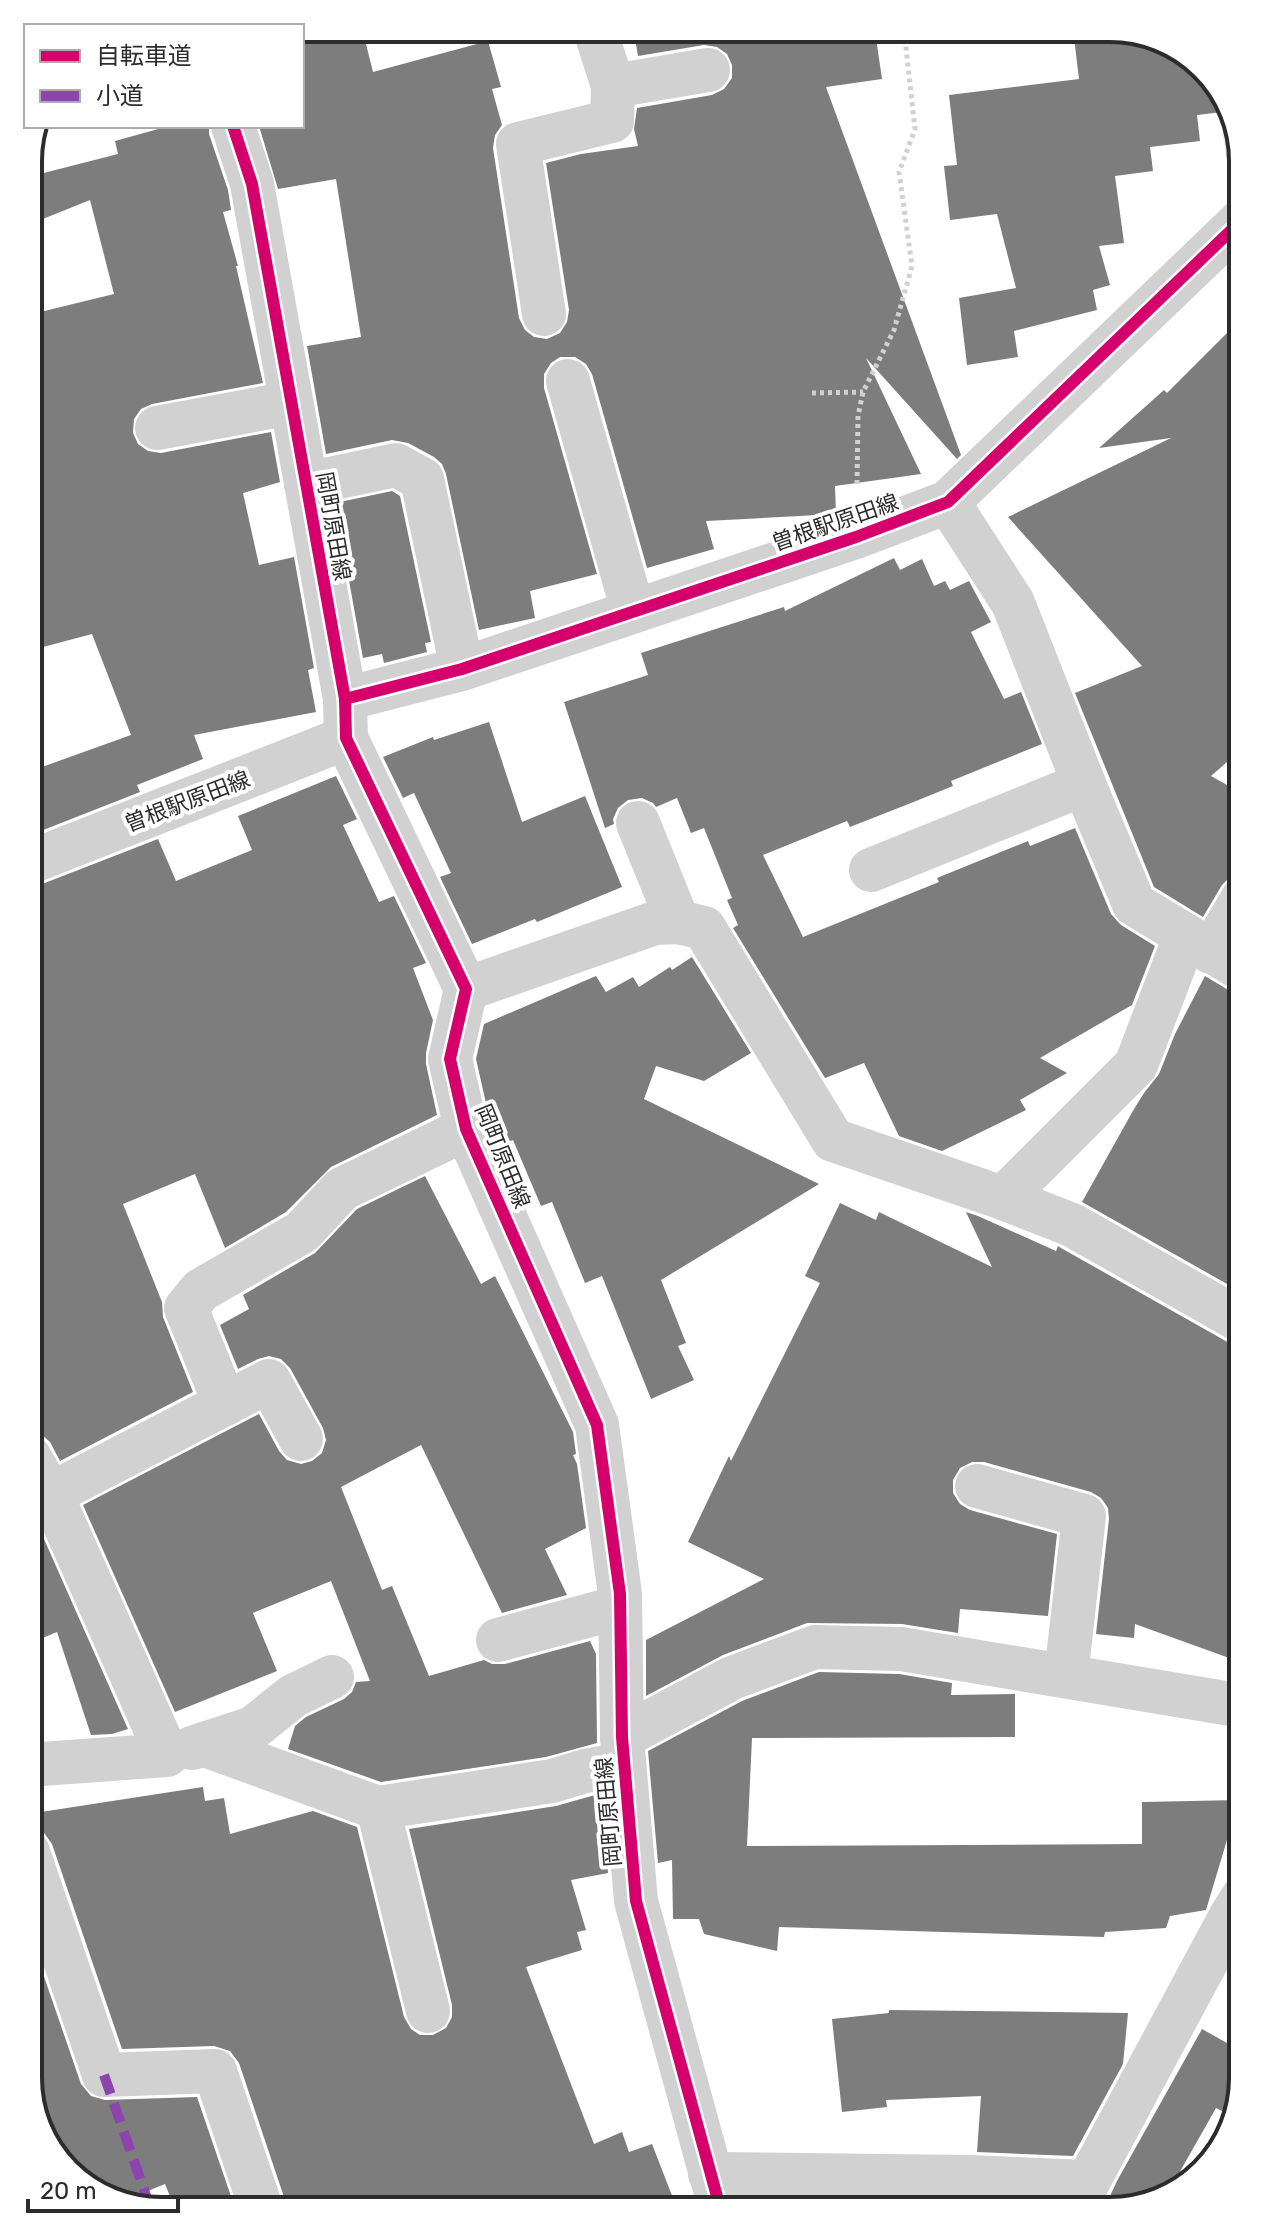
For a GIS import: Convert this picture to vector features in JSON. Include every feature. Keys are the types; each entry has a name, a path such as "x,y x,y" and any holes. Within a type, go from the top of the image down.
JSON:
{"street":[{"path":"544,314 518,144 612,121 613,86 599,42"},
{"path":"613,86 708,70"},
{"name":"岡町原田線","path":"234,128 252,184 345,719 466,989 450,1059 466,1129 597,1425 620,1594 623,1751 636,1901 715,2192"},
{"name":"曽根駅原田線","path":"42,857 462,669 856,537 948,502 1229,232"},
{"path":"568,381 633,611"},
{"path":"157,428 291,403"},
{"path":"306,484 396,465 422,479 462,669"},
{"path":"948,502 1013,603 1134,904 1213,953"},
{"path":"871,870 1084,784"},
{"path":"638,823 678,922"},
{"path":"466,989 655,923 678,922 704,928 833,1140 1072,1225 1229,1314"},
{"path":"1003,1198 1136,1065 1213,953 1229,924"},
{"path":"225,1404 186,1308 201,1290 302,1232 342,1189 466,1129"},
{"path":"51,1494 269,1381 301,1439"},
{"path":"42,1479 186,1750 378,1808 552,1781 585,1771 623,1751 732,1678 815,1647 901,1649 1229,1704"},
{"path":"977,1486 1084,1516 1066,1676"},
{"path":"498,1640 620,1607"},
{"path":"42,1764 186,1750 253,1728 293,1696 332,1677"},
{"path":"378,1808 428,2011"},
{"path":"42,1893 104,2075 215,2071 257,2197"},
{"path":"715,2192 969,2177 1082,2196 1229,1920"}],"path":[{"path":"856,537 858,416 863,392 894,330 912,266 899,172 915,129 905,42"},
{"path":"812,393 863,392"}],"shaded area":[{"path":"1226,133 1228,145 1229,169 1222,134"}],"building":[{"path":"304,42 366,42 373,72 488,42 501,87 492,89 502,125 495,135 493,148 519,318 525,330 534,337 547,339 560,333 567,322 569,310 546,163 581,154 638,146 634,129 637,108 712,95 724,89 732,78 732,65 727,54 717,47 704,45 638,56 636,42 877,42 882,79 826,87 961,455 957,459 866,358 921,474 835,486 836,514 706,521 714,549 647,568 592,374 586,364 575,357 560,357 551,363 544,374 544,388 597,574 530,591 535,618 479,630 442,464 408,443 392,440 326,454 307,346 361,337 336,179 278,189 260,128 304,128"},
{"path":"1075,42 1133,44 1163,54 1189,71 1200,82 1219,112 1197,115 1200,141 1150,147 1153,171 1115,176 1124,243 1099,246 1110,285 1093,290 1097,310 1014,331 1018,357 967,365 959,298 1016,288 997,214 950,220 944,166 957,165 949,95 1079,79"},
{"path":"162,128 209,128 228,190 231,210 223,212 263,383 152,404 141,409 134,419 133,433 138,444 148,451 161,453 271,432 280,482 243,493 259,565 294,557 314,668 308,670 316,712 194,735 203,759 137,785 140,792 42,830 42,767 131,735 92,634 42,647 42,312 114,294 90,200 42,219 42,173 118,154 115,141"},
{"path":"1229,331 1229,760 1211,776 1229,786 1229,878 1203,917 1154,887 1075,693 1142,666 1008,517 1171,438 1099,448 1164,390 1167,393"},
{"path":"392,491 400,496 431,642 425,643 427,652 384,663 382,654 363,658 335,503"},
{"path":"894,558 900,570 922,559 934,586 945,581 950,590 969,581 991,622 971,632 1004,699 1021,692 1042,744 951,781 953,786 911,803 850,827 847,821 763,855 803,937 939,882 937,878 1028,841 1030,846 1075,828 1111,914 1121,925 1155,946 1132,1005 1040,1058 1067,1073 1020,1100 1026,1110 942,1151 899,1136 864,1063 825,1078 733,928 738,925 727,900 732,898 704,828 691,833 677,798 656,807 642,798 628,800 618,808 614,824 605,828 564,702 648,675 641,653 784,607 785,611"},
{"path":"489,722 522,822 585,796 622,887 537,922 535,919 472,944 440,877 451,873 414,793 403,798 383,757 433,737 434,740"},
{"path":"336,776 357,819 343,825 379,902 394,896 426,963 413,968 433,1020 426,1064 437,1115 331,1167 286,1212 225,1248 195,1174 123,1204 193,1392 60,1461 50,1442 42,1435 42,884 158,839 176,881 252,850 238,816"},
{"path":"692,957 751,1053 704,1081 656,1066 644,1099 819,1184 661,1280 686,1343 678,1346 694,1380 651,1399 602,1276 585,1283 552,1202 541,1206 513,1140 500,1145 490,1121 476,1059 484,1024 596,976 606,992 633,977 639,987"},
{"path":"1205,976 1229,990 1229,1285 1082,1202 1134,1109 1159,1074 1175,1034"},
{"path":"425,1176 481,1284 495,1276 573,1432 576,1454 573,1455 586,1528 545,1549 567,1595 502,1613 421,1445 341,1487 382,1590 392,1586 429,1676 484,1660 492,1664 505,1664 590,1641 596,1654 597,1743 546,1757 381,1782 288,1749 295,1726 306,1717 344,1699 352,1692 356,1682 370,1681 331,1581 253,1613 277,1671 175,1712 83,1505 259,1414 287,1460 301,1464 312,1461 322,1453 326,1440 323,1428 290,1368 281,1359 269,1356 238,1369 220,1325 249,1309 243,1295 315,1253 357,1209"},
{"path":"840,1203 876,1220 879,1212 992,1267 966,1212 1056,1251 1058,1246 1229,1343 1229,1658 1135,1624 1134,1638 1096,1634 1109,1519 1108,1508 1101,1498 1091,1492 984,1462 972,1462 960,1468 953,1480 953,1493 960,1504 970,1510 1057,1534 1048,1616 960,1609 958,1633 902,1624 807,1623 723,1655 646,1696 646,1640 764,1579 688,1542 729,1456 731,1461 820,1283 805,1276"},
{"path":"42,1536 128,1729 91,1735 57,1632 42,1638"},
{"path":"819,1672 899,1674 952,1683 951,1695 1015,1694 1015,1737 752,1738 747,1846 1142,1844 1142,1802 1229,1800 1229,1833 1206,1910 1170,1916 1166,1928 1105,1932 1104,1937 779,1927 777,1951 704,1934 699,1919 673,1919 672,1860 658,1863 648,1751 742,1701"},
{"path":"203,1787 205,1801 224,1798 230,1834 313,1811 357,1827 404,2017 411,2029 420,2035 433,2035 446,2028 452,2017 452,2005 409,1829 556,1806 602,1793 608,1873 571,1880 586,1930 577,1932 582,1950 526,1967 594,2144 622,2132 629,2152 652,2144 673,2197 284,2197 239,2063 230,2051 214,2046 122,2049 52,1844 42,1832 42,1812"},
{"path":"42,1971 81,2084 91,2096 105,2100 197,2097 231,2197 170,2197 165,2184 138,2195 108,2185 71,2157 54,2131 44,2101 42,2078"},
{"path":"889,2010 1128,2013 1123,2064 1073,2156 977,2152 981,2096 886,2100 887,2107 842,2112 832,2019 889,2013"},
{"path":"1202,2029 1229,2044 1228,2094 1224,2112 1216,2108 1177,2176 1141,2193 1110,2197"}],"marked path":[{"path":"104,2075 146,2196"}],"cycle path":[{"path":"234,128 252,184 345,699 346,738 466,989 450,1059 466,1129 597,1425 620,1594 622,1737 636,1901 717,2197"},
{"path":"345,699 462,669 856,537 948,502 1229,232"}]}
